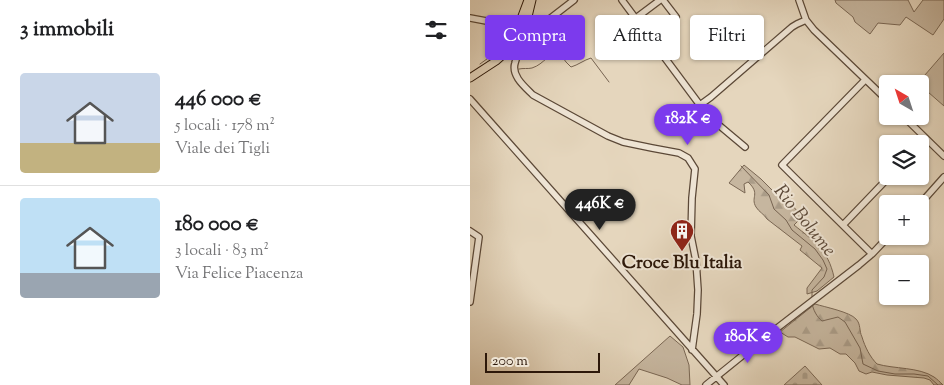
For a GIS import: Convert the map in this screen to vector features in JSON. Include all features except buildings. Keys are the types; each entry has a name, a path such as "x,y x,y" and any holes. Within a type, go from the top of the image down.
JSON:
{"main road":[{"path":"528,15 530,0"},
{"path":"526,15 530,0"},
{"path":"482,69 492,60"},
{"path":"470,78 496,60"}],"street":[{"path":"556,14 574,0"},
{"path":"622,0 634,15"},
{"path":"640,15 661,0 674,15"},
{"path":"799,0 806,20 818,35 879,93"},
{"path":"530,9 531,15"},
{"path":"470,18 485,21"},
{"path":"700,105 792,27 806,20"},
{"path":"513,60 518,77 533,95 623,142 679,153 688,158 695,169 691,236 696,261 698,290 692,350"},
{"path":"514,66 516,60"},
{"path":"667,60 708,116 745,147"},
{"path":"865,80 782,165 872,254"},
{"path":"470,99 724,385"},
{"path":"912,125 922,135"},
{"path":"929,142 944,156"},
{"path":"928,195 944,177"},
{"path":"843,225 881,185"},
{"path":"470,231 479,236 470,302"},
{"path":"706,385 872,254 880,245"}],"green space":[{"path":"835,0 908,0 914,12 923,0 944,0 944,19 933,35 906,17 900,25 878,23 870,34 855,22 853,17"},
{"path":"944,53 944,106 929,93 929,75 925,75"},
{"path":"744,165 780,198 788,200 802,217 794,225 820,247 824,253 834,277 817,291 807,294 807,288 822,268 800,250 802,246 757,209 754,204 754,190 748,182 744,184 745,193 729,183"},
{"path":"815,304 853,316 859,323 866,348 877,364 921,371 934,377 943,385 934,385 930,380 924,378 872,372 866,374 859,371 855,363 846,354 840,354 830,348 819,349 780,332"},
{"path":"670,336 683,347 689,365 690,385 682,385 639,369 629,385 615,385"},
{"path":"805,366 822,385 784,385"}],"waterway":[{"name":"Rio Bolume","path":"519,69 532,68 552,55 561,55 571,67 591,58 609,82"},
{"name":"Rio Bolume","path":"480,64 486,60"},
{"name":"Rio Bolume","path":"741,166 769,195 774,209 786,220 792,230 815,249 823,260 827,269 824,277 812,290 812,297"},
{"name":"Rio Bolume","path":"812,303 813,308 822,321 838,317 845,322 860,348 863,364 878,371 928,376 938,385"}],"place":[{"name":"Croce Blu Italia","path":"682,252"}]}
